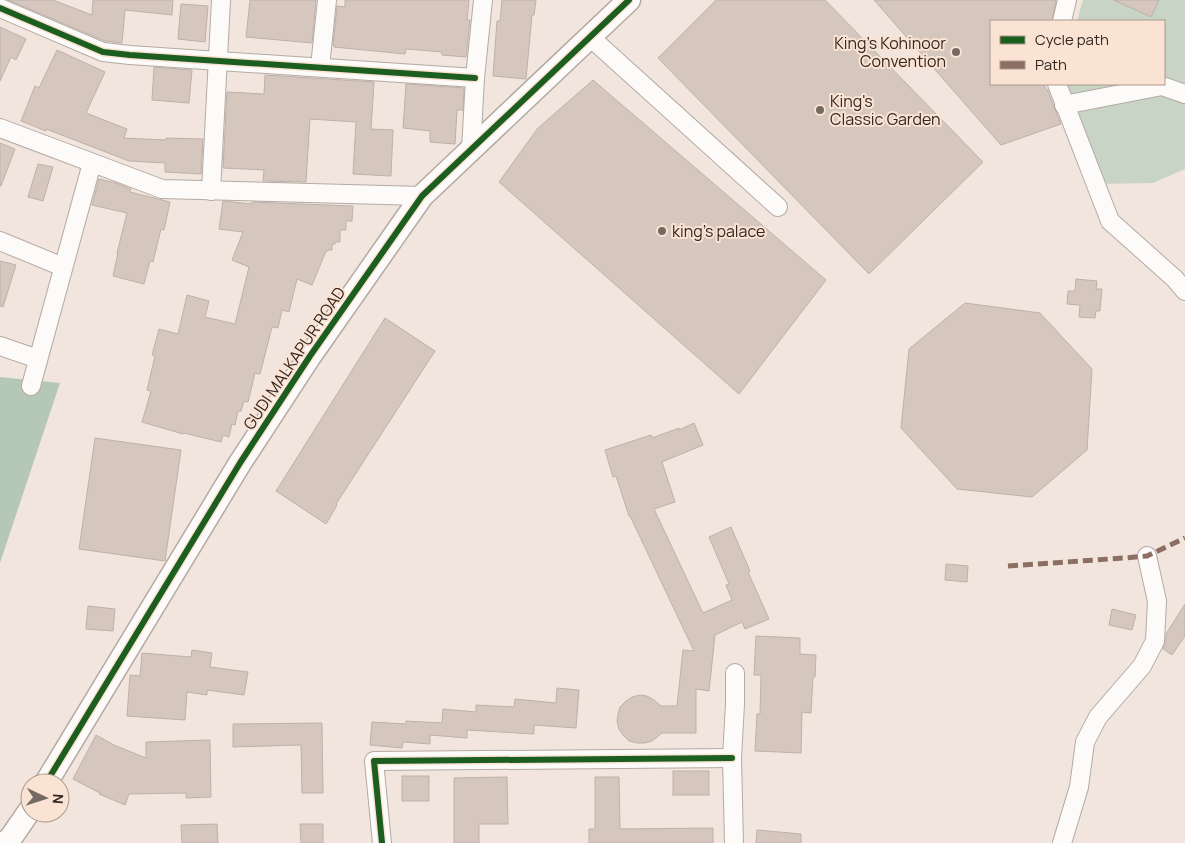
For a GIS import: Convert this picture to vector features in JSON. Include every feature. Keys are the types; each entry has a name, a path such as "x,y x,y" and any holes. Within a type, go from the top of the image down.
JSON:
{"street":[{"path":"211,191 221,0"},
{"path":"320,67 327,0"},
{"path":"472,150 475,78 483,0"},
{"name":"GUDI MALKAPUR ROAD","path":"52,773 240,463 310,356 422,196 629,0"},
{"path":"1062,20 1067,0"},
{"path":"0,8 103,52 475,78"},
{"path":"590,37 778,207"},
{"path":"1057,85 1110,221 1185,291"},
{"path":"1064,105 1162,86 1185,94"},
{"path":"0,128 162,189 422,196"},
{"path":"31,386 92,163"},
{"path":"0,241 63,267"},
{"path":"0,346 38,359"},
{"path":"1062,843 1079,787 1085,742 1098,717 1142,666 1155,641 1157,601 1147,556"},
{"path":"734,843 732,758 735,673"},
{"path":"382,843 374,761 732,758"},
{"path":"8,842 21,823"}],"green space":[{"path":"1083,0 1185,0 1185,169 1153,183 1095,184 1063,85 1165,85 1165,20 1077,20"},
{"path":"0,377 60,383 0,563"}],"building":[{"path":"8,0 53,0 92,15 93,0 173,0 172,15 125,10 122,43 105,41"},
{"path":"250,0 316,0 312,43 246,37"},
{"path":"345,0 469,0 467,20 470,20 466,57 442,55 442,52 406,49 405,54 334,47 337,6 345,7"},
{"path":"502,0 536,0 534,15 532,15 526,79 493,76 497,21 500,21"},
{"name":"King's Classic Garden","path":"716,0 825,0 983,162 869,274 658,58"},
{"name":"King's Kohinoor Convention","path":"874,0 1056,0 1052,20 990,20 990,85 1044,85 1061,124 1001,145"},
{"path":"1114,0 1159,0 1151,17"},
{"path":"181,4 208,6 205,42 178,39"},
{"path":"0,27 26,39 16,60 11,57 0,81"},
{"path":"57,50 105,72 86,113 127,129 124,138 203,139 201,174 165,172 165,163 129,161 21,121 35,86 39,88"},
{"path":"154,67 192,70 189,103 152,100"},
{"path":"265,75 374,82 371,129 393,130 391,176 353,174 356,122 310,119 306,182 263,181 264,170 223,168 227,92 264,94"},
{"name":"king's palace","path":"593,80 826,280 739,394 499,182 538,128"},
{"path":"406,84 464,88 463,110 457,110 455,144 430,142 430,131 403,128"},
{"path":"0,143 15,149 1,186 0,186"},
{"path":"38,164 53,167 43,201 28,197"},
{"path":"99,179 131,189 130,192 170,202 164,230 161,229 153,262 150,261 144,284 113,276 127,213 92,205"},
{"path":"223,201 252,204 252,202 353,206 352,221 346,221 346,230 340,230 340,242 335,242 335,244 332,244 332,250 326,251 312,285 297,279 289,312 282,310 278,328 272,327 260,374 255,373 248,402 244,401 241,411 238,411 235,425 232,424 229,437 223,435 221,442 183,434 142,422 151,391 147,390 155,356 152,355 159,329 178,334 187,295 209,301 205,317 235,324 249,267 232,260 243,232 219,229"},
{"path":"0,261 16,265 3,307 0,306"},
{"path":"1076,279 1097,281 1096,289 1102,289 1100,311 1096,311 1095,318 1079,317 1080,305 1067,304 1068,291 1075,291"},
{"path":"965,303 1040,313 1092,369 1087,450 1032,497 957,489 901,428 909,349"},
{"path":"385,318 435,351 336,504 326,524 276,491"},
{"path":"694,423 703,445 662,462 675,502 654,509 703,613 732,600 726,585 729,584 709,537 731,527 769,619 745,629 742,622 715,635 709,691 696,689 696,733 662,733 652,741 637,743 629,741 619,729 617,721 620,707 632,697 640,695 647,696 661,706 677,706 683,650 694,651 629,516 616,476 613,477 605,450 651,435 652,438 679,428 679,430"},
{"path":"95,438 181,450 165,561 79,549"},
{"path":"946,564 968,566 967,582 945,580"},
{"path":"1185,604 1185,636 1172,655 1163,649 1166,642 1166,634"},
{"path":"88,606 115,609 113,631 86,629"},
{"path":"1112,609 1136,615 1132,630 1109,625"},
{"path":"756,636 800,638 800,654 816,655 811,713 802,712 801,753 755,751 757,714 760,714 761,675 754,675"},
{"path":"192,650 212,653 210,667 248,672 244,695 207,690 207,695 187,692 185,720 127,716 130,675 140,676 142,653 191,657"},
{"path":"557,688 579,690 576,728 534,725 534,734 467,730 467,738 430,735 430,744 403,742 402,748 370,745 372,722 406,724 406,721 442,723 443,709 476,712 476,705 514,707 515,699 556,703"},
{"path":"322,723 323,793 302,793 301,745 233,747 233,724"},
{"path":"96,735 114,745 146,758 146,742 210,740 211,797 186,798 186,793 129,794 125,805 99,794 73,779"},
{"path":"673,771 709,771 709,795 673,795"},
{"path":"402,776 429,776 429,801 402,801"},
{"path":"507,777 508,824 479,824 479,843 454,843 454,778"},
{"path":"595,777 619,777 620,829 713,828 713,843 589,843 589,829 595,829"},
{"path":"217,824 218,843 182,843 181,825"},
{"path":"300,824 323,824 323,843 301,843"},
{"path":"757,830 801,834 801,843 756,843"}],"marked path":[{"path":"1008,566 1147,556 1185,538"}],"cycle path":[{"path":"52,773 240,463 310,356 422,196 629,0"},
{"path":"0,8 103,52 475,78"},
{"path":"382,843 374,761 732,758"}],"place":[{"name":"King's Kohinoor Convention","path":"956,52"},
{"name":"King's Classic Garden","path":"820,110"},
{"name":"king's palace","path":"662,231"}]}
